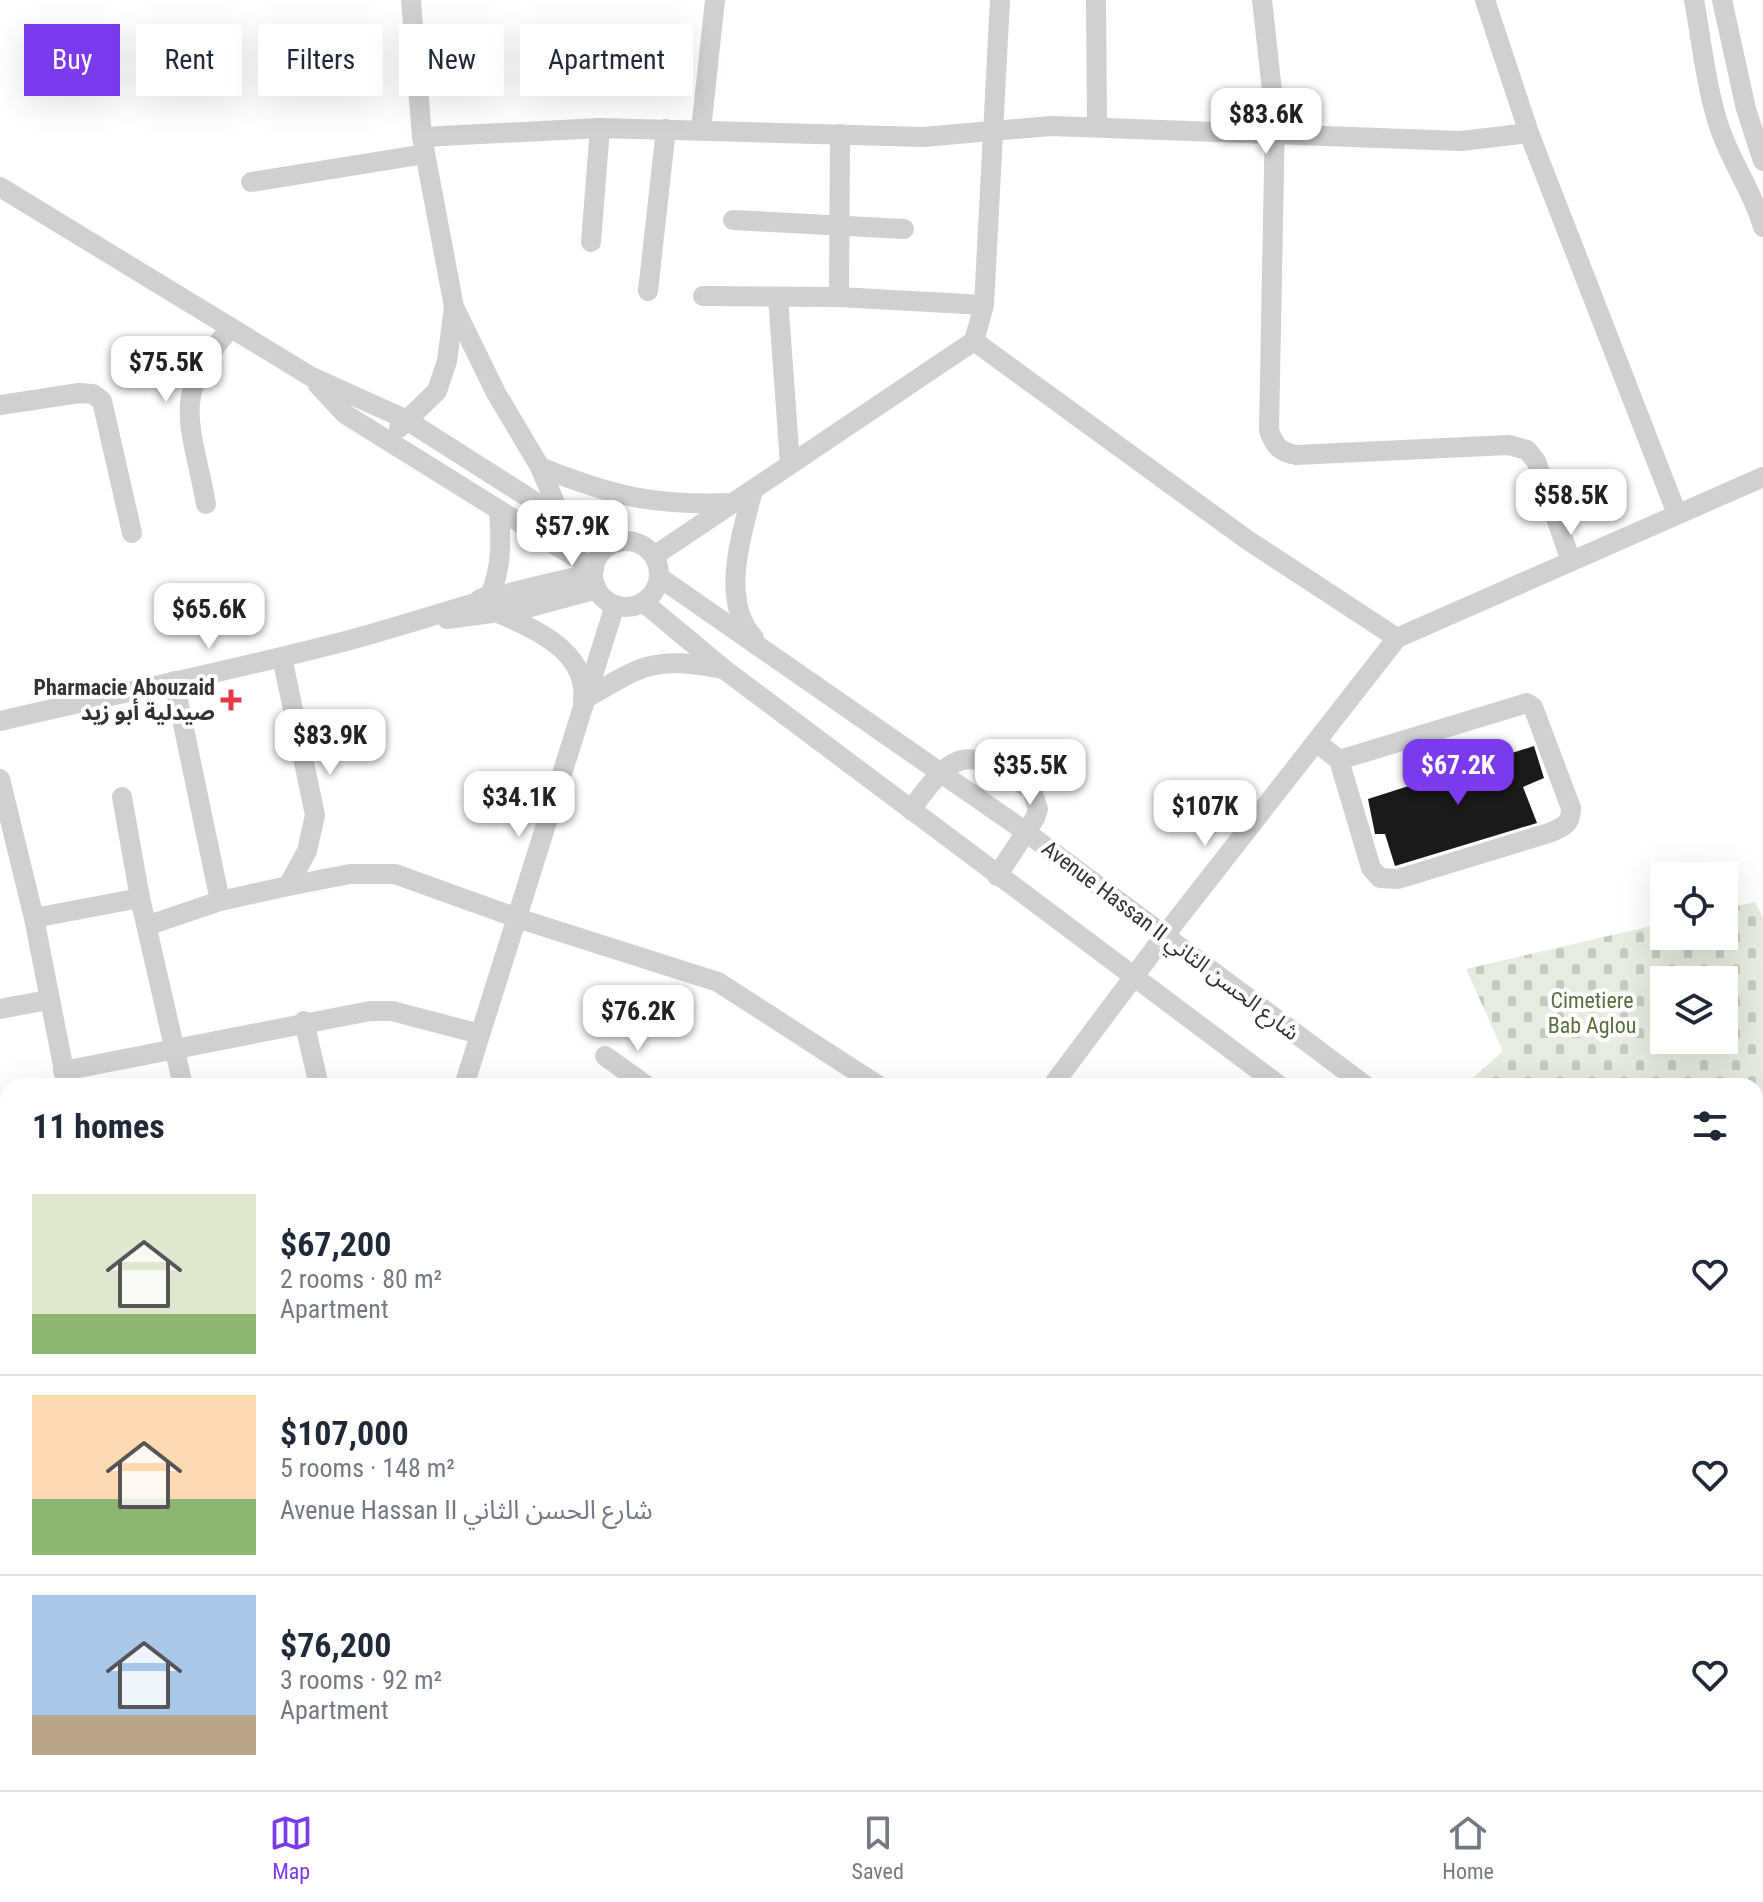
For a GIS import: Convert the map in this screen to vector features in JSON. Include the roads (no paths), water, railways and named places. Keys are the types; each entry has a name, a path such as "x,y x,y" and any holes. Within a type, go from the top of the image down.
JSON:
{"street":[{"path":"411,0 423,146 454,307 496,393 540,467 560,515"},
{"path":"701,130 715,0"},
{"path":"654,556 974,341 984,305 1000,0"},
{"path":"1096,0 1097,127"},
{"path":"1262,0 1273,90 1269,430 1273,443 1283,453 1296,455 1509,445 1527,450 1536,461 1571,561"},
{"path":"1485,0 1529,133 1677,514"},
{"path":"1694,0 1714,109 1724,139 1751,189 1763,227"},
{"path":"1722,0 1746,109 1763,161"},
{"path":"251,182 423,146 600,128 923,137 1019,127 1097,127 1461,141 1529,133"},
{"path":"591,242 600,128"},
{"path":"648,291 666,129"},
{"path":"839,297 840,134"},
{"path":"0,187 310,376 405,419 606,547"},
{"path":"733,220 904,229"},
{"path":"703,296 839,297 984,305"},
{"path":"778,297 790,464"},
{"path":"391,441 405,419 437,391 447,361 454,307"},
{"path":"206,504 188,403 203,359 231,328"},
{"path":"974,341 1246,539 1397,638"},
{"path":"310,376 345,414 391,441 595,577 615,605"},
{"path":"0,405 79,393 93,394 102,401 132,533"},
{"path":"540,467 629,499 660,504 733,503"},
{"path":"1058,1078 1165,935 1397,638 1763,477"},
{"path":"753,490 739,546 736,589 744,628 759,644"},
{"path":"0,721 282,657 427,619 477,601 490,595 496,580 501,553 499,512"},
{"path":"606,547 623,541 635,542 654,556 659,577 654,591 643,602 615,605"},
{"path":"427,619 498,613 595,577 606,547"},
{"path":"477,601 595,577"},
{"name":"Avenue Hassan II شارع الحسن الثاني","path":"659,577 1026,832 1355,1078"},
{"path":"643,602 725,670 1270,1078"},
{"path":"466,1078 615,605"},
{"path":"498,613 536,629 564,650 584,691 584,705"},
{"path":"282,657 315,815 307,851 288,886"},
{"path":"584,705 642,665 683,662 725,670"},
{"path":"174,681 220,901"},
{"path":"1316,742 1339,760 1371,868 1380,878 1398,879 1552,832 1567,825 1571,817 1571,808 1533,707 1527,703 1339,760"},
{"path":"911,810 939,770 967,759 983,759 1032,790 1038,809 997,876"},
{"path":"0,779 34,918 65,1078"},
{"path":"122,797 140,898 149,925 181,1078"},
{"path":"149,925 220,901 288,886 350,874 395,874 517,918 718,982 867,1078"},
{"path":"34,918 140,898"},
{"path":"0,1009 48,1000"},
{"path":"68,1078 175,1047 370,1011 392,1011 480,1034"},
{"path":"304,1021 317,1078"},
{"path":"605,1056 636,1078"}],"place":[{"name":"Pharmacie Abouzaid صيدلية أبو زيد","path":"231,700"}],"park label":[{"name":"Cimetiere Bab Aglou","path":"1592,1012"}]}
